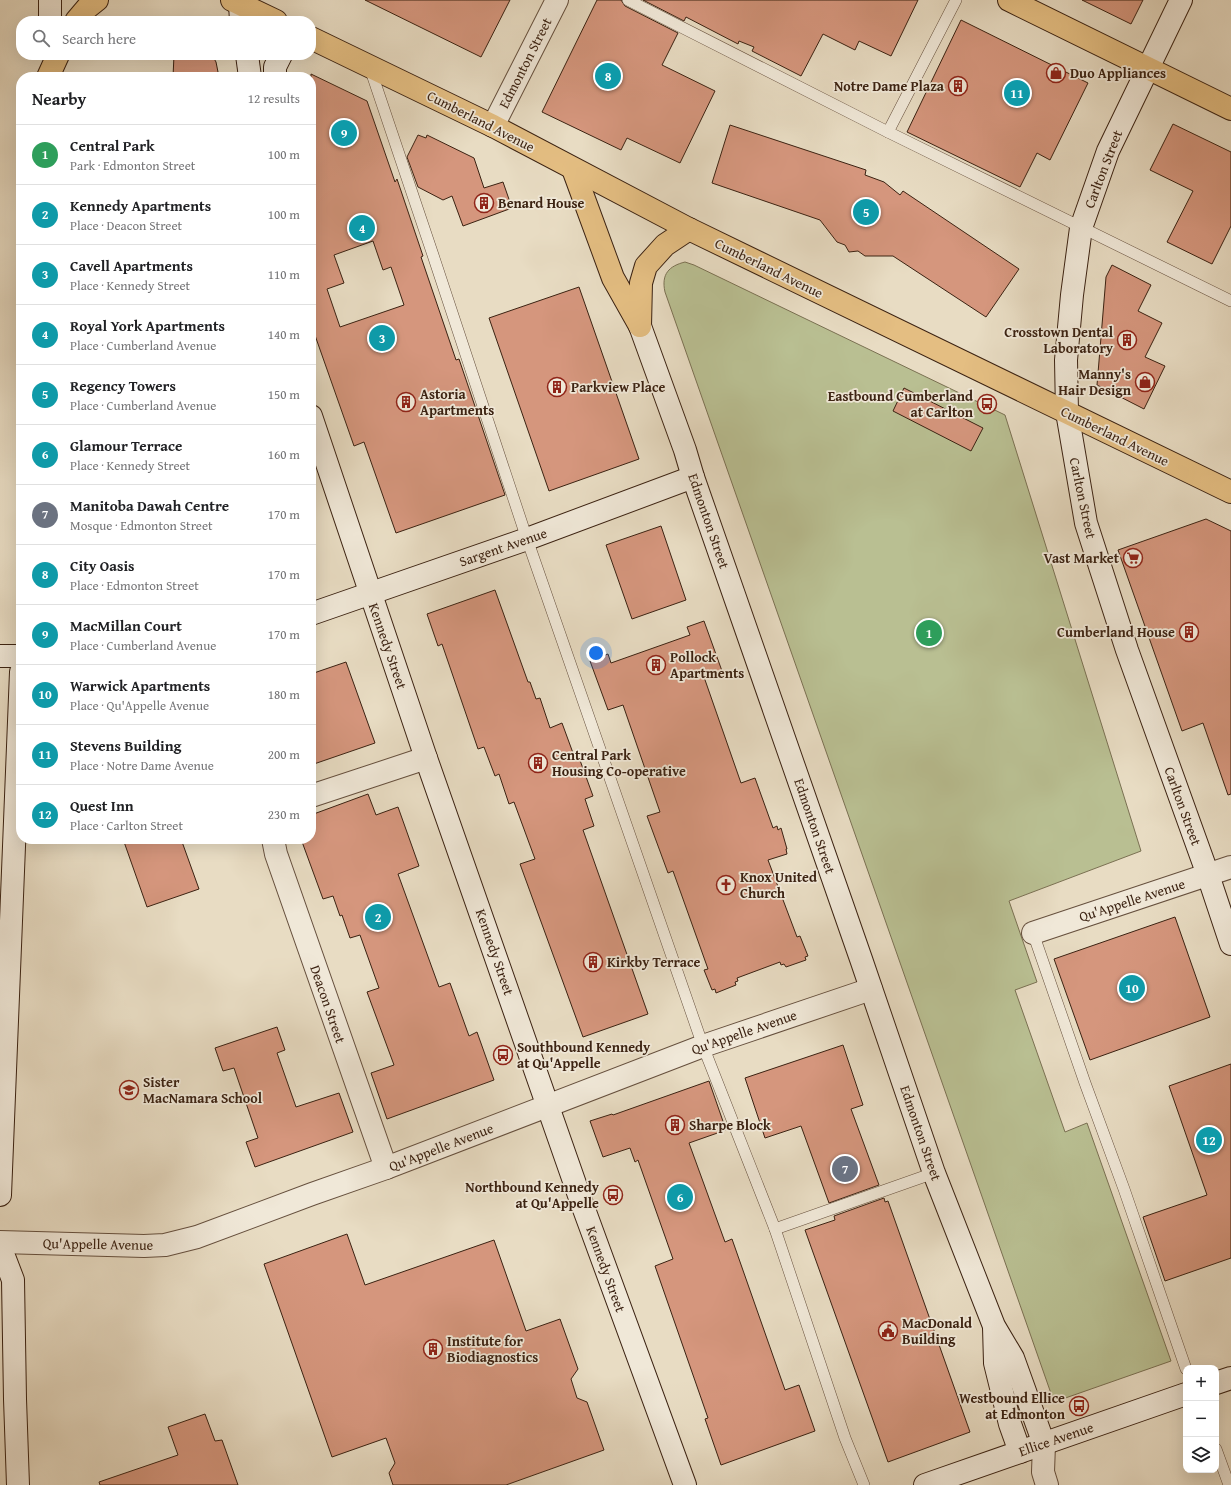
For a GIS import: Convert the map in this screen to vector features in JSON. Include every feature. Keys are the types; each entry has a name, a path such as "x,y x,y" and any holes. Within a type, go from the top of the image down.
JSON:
{"main road":[{"path":"80,16 97,0"},
{"path":"1009,0 1231,109"},
{"path":"238,8 261,16"},
{"name":"Cumberland Avenue","path":"316,40 493,126 689,229 1231,492"},
{"path":"50,72 56,60"},
{"path":"573,169 613,278 640,326"},
{"path":"640,326 641,283 646,266 665,245 689,229"}],"street":[{"path":"50,0 50,16"},
{"name":"Edmonton Street","path":"493,126 557,0"},
{"name":"Carlton Street","path":"1180,0 1108,151 1081,228 1072,295 1066,360 1067,412 1086,523 1127,650 1208,875 1231,944"},
{"path":"48,60 48,72"},
{"path":"248,60 249,72"},
{"path":"275,72 275,67 278,60"},
{"name":"Edmonton Street","path":"640,326 685,450 693,477 934,1173 994,1326 1013,1358 1044,1444"},
{"name":"Kennedy Street","path":"316,431 426,758 591,1228 685,1485"},
{"name":"Sargent Avenue","path":"316,612 527,539 693,477"},
{"path":"0,656 16,656"},
{"path":"316,794 426,758"},
{"path":"0,1195 16,797"},
{"name":"Deacon Street","path":"274,844 276,854 386,1168"},
{"name":"Qu'Appelle Avenue","path":"1033,933 1231,867"},
{"name":"Qu'Appelle Avenue","path":"0,1242 144,1246 165,1244 197,1237 386,1168 703,1046 871,988"},
{"path":"0,1246 13,1280 18,1485"},
{"name":"Edmonton Street","path":"994,1326 995,1363 1010,1424 1020,1452"},
{"path":"1219,1382 1231,1378"},
{"name":"Ellice Avenue","path":"925,1485 1183,1395"},
{"path":"1044,1444 1043,1472 1047,1485"}],"lane":[{"path":"628,0 888,132 1231,301"},
{"path":"888,132 956,0"},
{"path":"369,65 527,539 703,1046 775,1229 845,1438 864,1485"},
{"path":"1033,933 1185,1365"},
{"path":"775,1229 934,1173"},
{"path":"1219,1457 1229,1485"}],"green space":[{"path":"685,262 1005,415 1141,851 1009,901 1037,982 1015,990 1065,1132 1087,1123 1171,1361 1054,1402 665,292 665,276 675,266"}],"building":[{"path":"365,0 510,0 481,57"},
{"path":"597,0 621,0 625,6 678,33 662,65 715,91 680,163 627,138 621,150 542,112"},
{"path":"643,0 918,0 891,56 859,41 855,50 823,34 801,76 752,51 754,47 739,41 738,44 686,17 684,21"},
{"path":"1082,0 1143,0 1131,24"},
{"path":"961,20 1088,83 1050,160 1037,153 1020,187 907,132"},
{"path":"174,60 215,60 218,72 173,72"},
{"path":"316,76 367,101 395,182 397,179 423,256 421,257 456,360 459,359 505,495 396,533 364,442 354,446 316,338","holes":["373,241 383,270 391,267 404,305 340,327 327,289 344,283 334,255"]},
{"path":"1173,124 1231,152 1231,226 1212,264 1167,242 1193,191 1150,170"},
{"path":"730,125 866,170 865,175 884,182 900,195 903,191 1019,269 986,317 893,256 865,256 858,251 849,252 845,245 837,242 820,220 712,183"},
{"path":"418,135 426,138 427,135 474,158 484,188 503,182 512,208 463,226 452,196 443,200 418,187 407,157"},
{"name":"Crosstown Dental Laboratory","path":"1112,265 1151,285 1138,311 1162,323 1145,357 1165,366 1144,409 1097,385 1106,277"},
{"name":"Parkview Place","path":"579,287 639,459 549,491 489,318"},
{"path":"904,388 983,428 971,451 893,411"},
{"name":"Cumberland House","path":"1206,519 1231,531 1231,794 1228,795 1203,723 1182,731 1118,550"},
{"path":"661,526 686,600 632,619 606,545"},
{"path":"495,590 528,682 530,682 536,699 540,698 550,728 562,723 573,753 577,752 593,796 585,799 594,826 583,830 648,1014 583,1037 520,864 535,859 514,802 509,804 499,774 495,776 484,747 478,749 442,644 438,646 427,614"},
{"path":"704,621 722,671 704,677 741,783 755,778 773,828 777,826 778,830 781,828 787,854 768,860 797,937 800,936 808,956 805,957 806,960 786,967 784,964 781,965 780,962 737,978 738,981 735,982 736,985 716,993 715,989 712,990 704,970 708,969 673,871 668,873 647,816 660,812 623,705 608,710 590,661 608,654 611,663 690,635 687,627"},
{"path":"346,662 375,743 316,763 316,672"},
{"path":"368,794 376,815 398,807 419,866 398,874 439,987 450,983 469,1036 477,1032 494,1080 387,1119 371,1073 394,1065 367,992 379,988 360,935 350,938 342,915 340,916 333,896 323,899 303,844 316,844 316,813"},
{"path":"125,844 183,844 199,889 147,907"},
{"path":"1175,917 1210,1017 1090,1060 1054,959"},
{"path":"277,1027 285,1050 277,1053 296,1107 339,1093 353,1132 255,1167 246,1142 258,1138 234,1068 223,1071 215,1048"},
{"path":"843,1045 863,1105 851,1109 879,1185 829,1203 801,1126 765,1138 745,1078"},
{"path":"1231,1064 1231,1258 1165,1281 1143,1217 1207,1195 1169,1086"},
{"path":"709,1081 726,1130 689,1143 725,1242 732,1239 785,1390 799,1385 815,1431 721,1465 705,1419 708,1418 655,1266 673,1259 638,1160 635,1162 630,1148 603,1157 590,1121 612,1114 613,1115"},
{"name":"MacDonald Building","path":"884,1198 885,1202 888,1201 970,1432 888,1462 805,1230 835,1220 834,1216"},
{"name":"Institute for Biodiagnostics","path":"347,1234 365,1285 494,1240 526,1331 560,1319 578,1369 571,1379 577,1398 587,1402 604,1450 506,1485 393,1485 389,1473 395,1463 386,1438 332,1457 264,1264"},
{"path":"205,1414 215,1441 222,1440 238,1485 100,1485 99,1482 178,1455 168,1427"}],"place":[{"name":"Duo Appliances","path":"1056,73"},
{"name":"City Oasis","path":"608,76"},
{"name":"Notre Dame Plaza","path":"958,86"},
{"name":"Stevens Building","path":"1017,93"},
{"name":"MacMillan Court","path":"344,133"},
{"name":"Benard House","path":"484,203"},
{"name":"Regency Towers","path":"866,212"},
{"name":"Royal York Apartments","path":"362,228"},
{"name":"Cavell Apartments","path":"382,338"},
{"name":"Crosstown Dental Laboratory","path":"1127,340"},
{"name":"Manny's Hair Design","path":"1145,382"},
{"name":"Parkview Place","path":"557,387"},
{"name":"Astoria Apartments","path":"406,402"},
{"name":"Eastbound Cumberland at Carlton","path":"987,404"},
{"name":"Vast Market","path":"1133,558"},
{"name":"Cumberland House","path":"1189,632"},
{"name":"Central Park","path":"929,633"},
{"name":"Pollock Apartments","path":"656,665"},
{"name":"Central Park Housing Co-operative","path":"538,763"},
{"name":"Knox United Church","path":"726,885"},
{"name":"Kennedy Apartments","path":"378,917"},
{"name":"Kirkby Terrace","path":"593,962"},
{"name":"Warwick Apartments","path":"1132,988"},
{"name":"Southbound Kennedy at Qu'Appelle","path":"503,1055"},
{"name":"Sister MacNamara School","path":"129,1090"},
{"name":"Sharpe Block","path":"675,1125"},
{"name":"Quest Inn","path":"1209,1140"},
{"name":"Manitoba Dawah Centre","path":"845,1169"},
{"name":"Northbound Kennedy at Qu'Appelle","path":"613,1195"},
{"name":"Glamour Terrace","path":"680,1197"},
{"name":"MacDonald Building","path":"888,1331"},
{"name":"Institute for Biodiagnostics","path":"433,1349"},
{"name":"Westbound Ellice at Edmonton","path":"1079,1406"}]}
